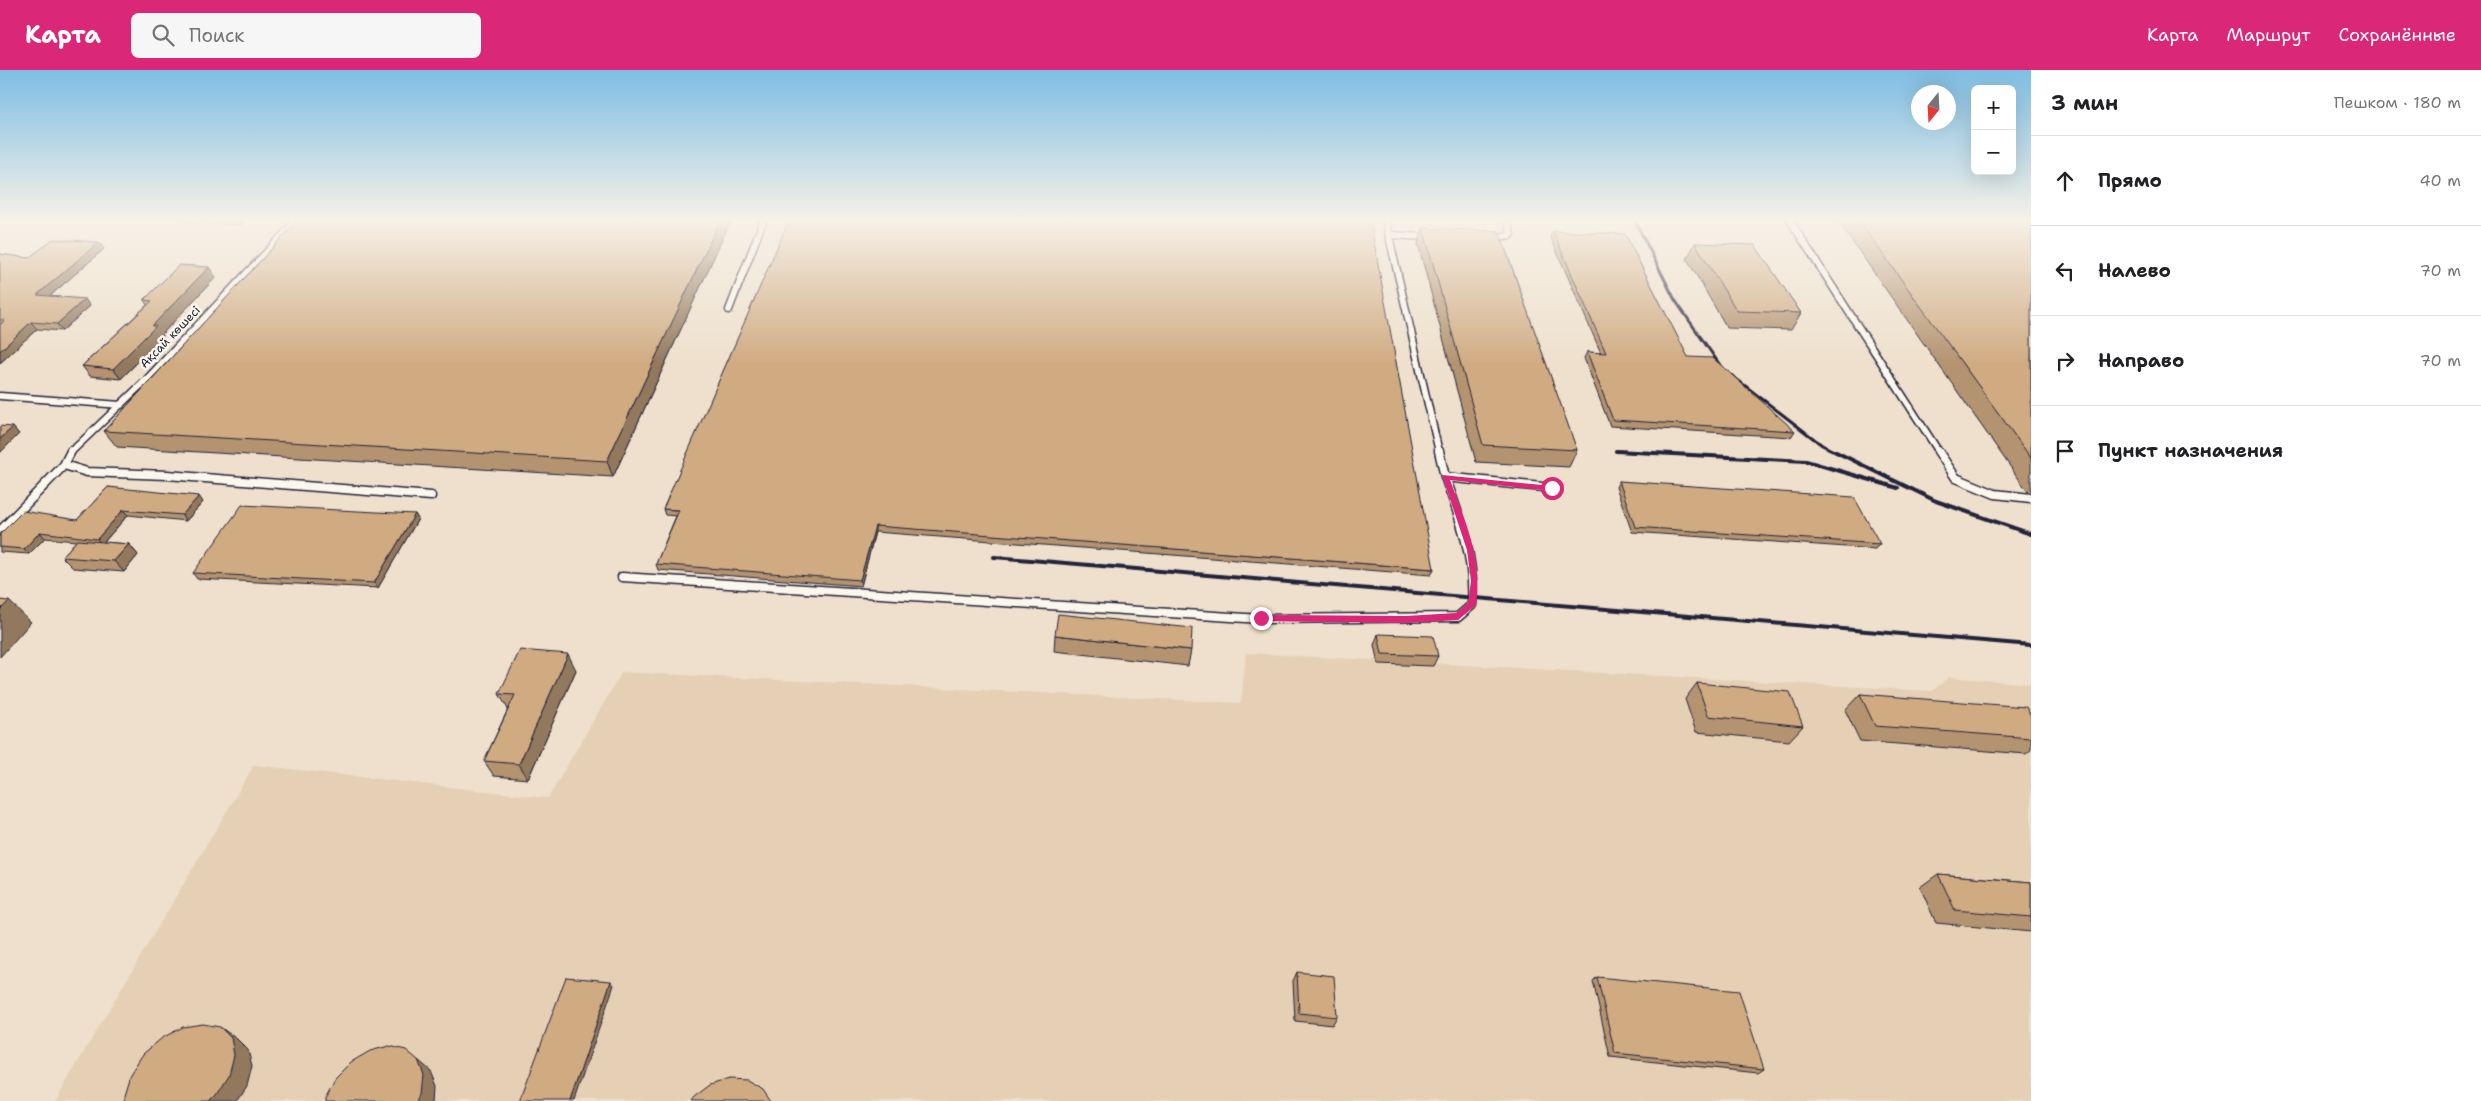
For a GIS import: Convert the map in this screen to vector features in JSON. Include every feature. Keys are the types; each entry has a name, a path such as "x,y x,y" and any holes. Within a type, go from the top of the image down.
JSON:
{"lane":[{"name":"Ақсай көшесі","path":"0,531 64,465 65,459 76,447 121,405 253,267"},
{"path":"729,310 746,267"},
{"path":"622,577 1261,618 1406,619 1458,616 1472,605 1475,581 1471,550 1445,477 1396,267"},
{"path":"1819,267 1956,478 1995,494 2031,498"},
{"path":"0,396 121,405"},
{"path":"64,465 87,472 167,475 431,496"},
{"path":"1445,477 1552,488"}],"shaded area":[{"path":"1246,653 1932,691 1949,677 2031,684 2031,1101 55,1101 254,765 548,798 622,672 1241,703"}],"building":[{"path":"0,267 70,267 37,295 85,299 57,324 31,322 0,351 0,325 5,320 0,320"},
{"path":"177,267 209,267 152,326 156,326 113,369 82,366 152,301 144,300"},
{"path":"255,267 698,267 607,461 104,431"},
{"path":"768,267 1379,267 1434,569 875,526 860,580 656,564 679,510 663,509"},
{"path":"1434,267 1512,267 1577,450 1483,445"},
{"path":"1569,267 1642,267 1688,357 1713,358 1795,431 1613,420 1587,352 1606,353"},
{"path":"1710,267 1770,267 1801,313 1737,311"},
{"path":"1892,267 2031,267 2031,458"},
{"path":"0,426 13,427 0,439"},
{"path":"1619,481 1854,497 1880,544 1635,527"},
{"path":"108,487 199,496 182,515 123,510 97,539 40,532 24,549 0,547 0,534 23,511 77,520"},
{"path":"242,505 415,514 374,583 193,573"},
{"path":"77,540 129,544 114,561 62,557"},
{"path":"0,600 9,601 0,610"},
{"path":"1058,614 1192,628 1191,650 1055,635"},
{"path":"1378,634 1433,636 1438,656 1382,654"},
{"path":"520,650 568,654 519,764 484,761 515,695 499,694"},
{"path":"1697,683 1790,692 1803,726 1708,716"},
{"path":"1860,694 2026,707 2031,716 2031,738 1875,726"},
{"path":"1938,874 2031,882 2031,917 1955,910"},
{"path":"1297,972 1334,976 1337,1017 1299,1013"},
{"path":"566,977 611,981 570,1101 520,1101"},
{"path":"1597,977 1739,991 1764,1069 1615,1053"},
{"path":"203,1024 220,1027 231,1038 234,1055 229,1075 217,1094 210,1101 125,1101 124,1094 130,1074 143,1054 162,1038 183,1027"},
{"path":"389,1046 406,1050 418,1060 424,1075 422,1093 418,1101 325,1101 325,1097 335,1078 351,1062 370,1051"},
{"path":"729,1079 747,1080 763,1089 771,1101 691,1101 710,1085"}],"railway":[{"path":"1658,267 1675,300 1722,368 1822,445 1834,451"},
{"path":"1637,452 1616,451 1806,461 1898,488"},
{"path":"1834,451 1936,501 2031,534"},
{"path":"994,557 2031,645"}],"route":[{"path":"1261,618 1406,619 1458,616 1472,605 1475,581 1471,550 1445,477 1552,488"}]}
